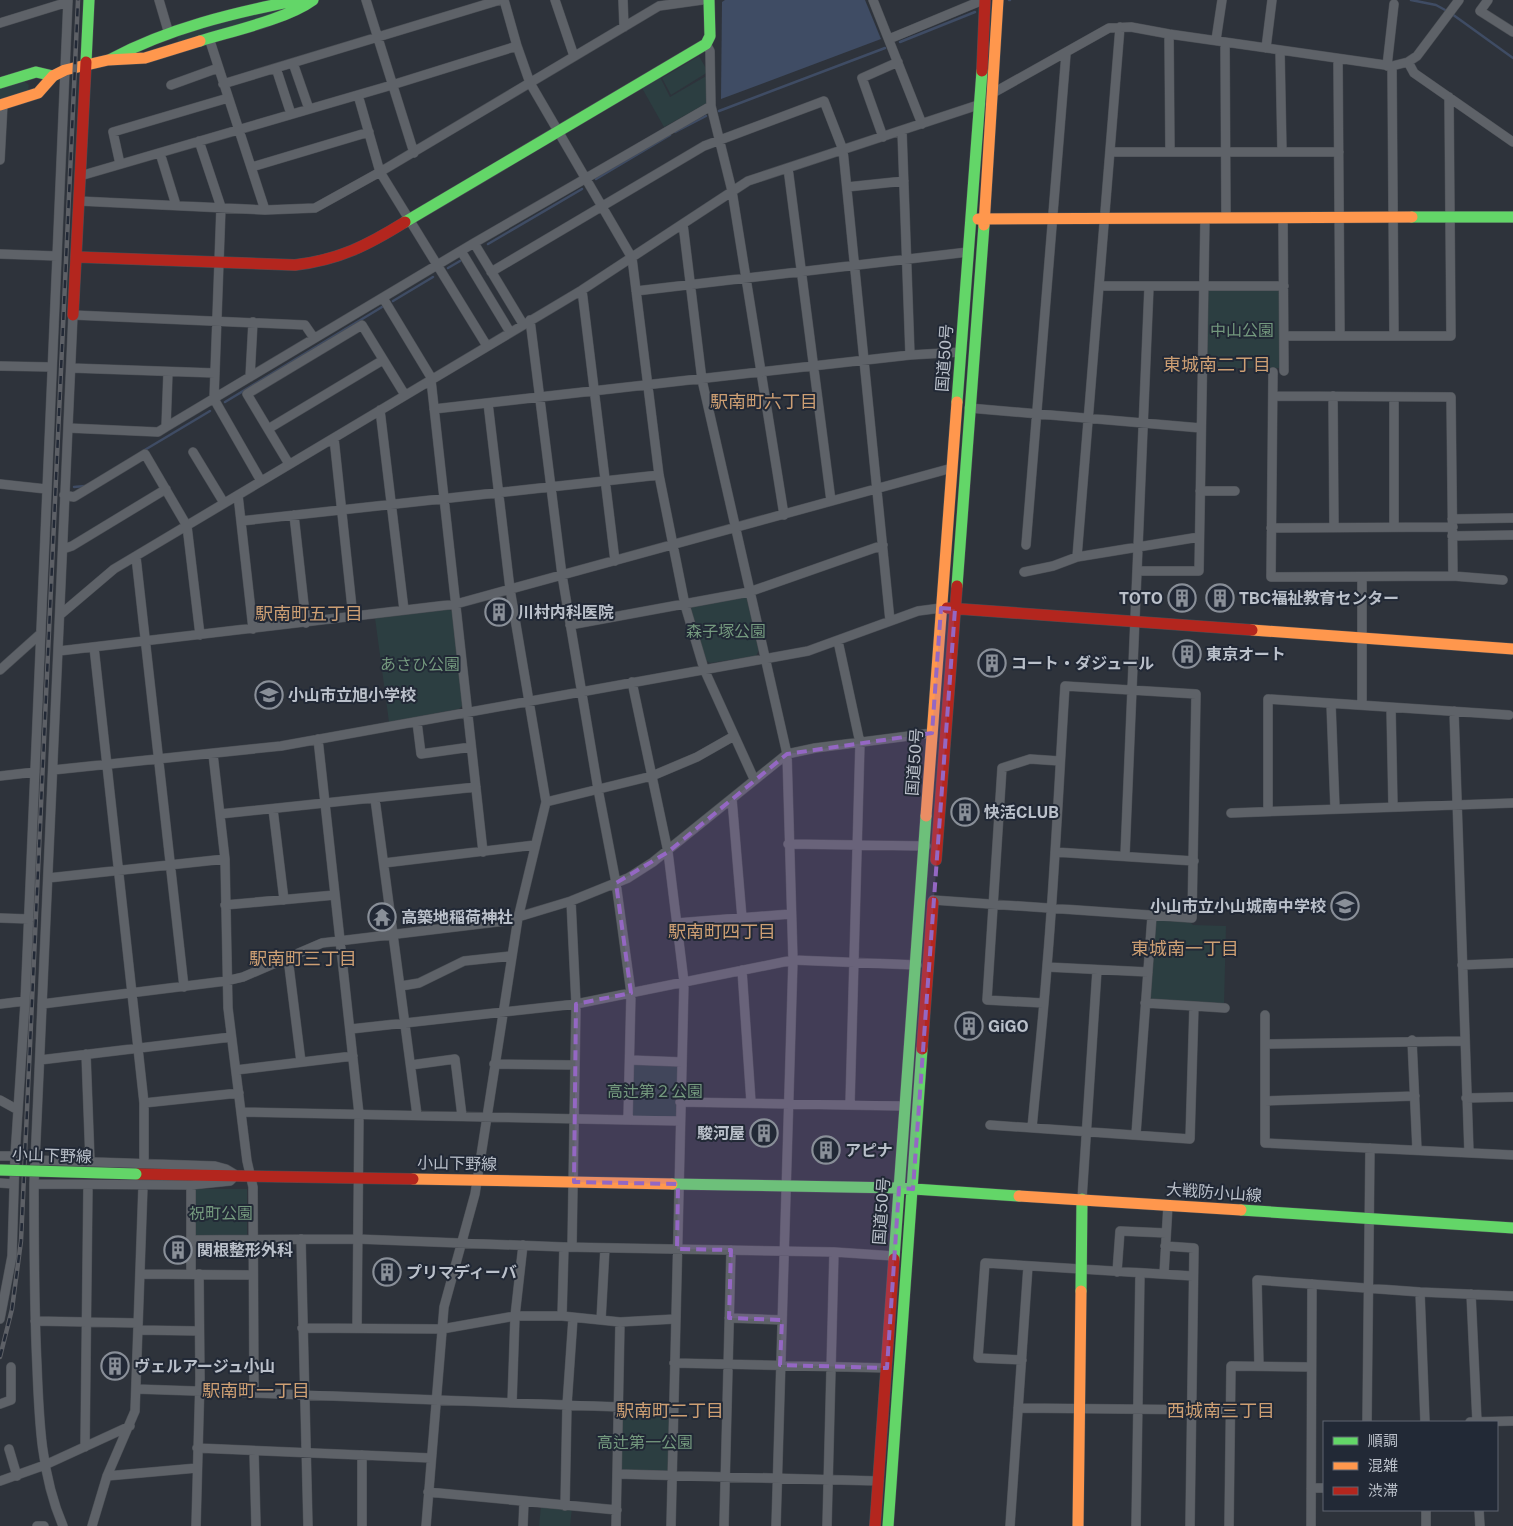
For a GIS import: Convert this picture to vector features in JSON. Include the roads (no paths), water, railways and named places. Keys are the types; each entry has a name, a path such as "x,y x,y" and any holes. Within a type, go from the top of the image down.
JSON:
{"main road":[{"path":"74,314 90,0"},
{"path":"108,60 136,44 256,8 298,0"},
{"path":"1,105 38,94 53,76 65,70 108,60 145,58 305,6 313,0"},
{"path":"76,257 284,266 314,264 343,257 364,247 706,44 710,36 709,0"},
{"name":"国道50号","path":"876,1526 904,1106 917,965 941,608 981,104 984,0"},
{"name":"国道50号","path":"935,870 985,219 998,0"},
{"path":"0,84 36,72 53,76"},
{"path":"971,219 1513,216"},
{"path":"941,608 1513,648"},
{"name":"国道50号","path":"888,1526 933,895"},
{"name":"小山下野線","path":"0,1170 913,1189"},
{"name":"大戦防小山線","path":"913,1189 1513,1228"},
{"path":"1078,1526 1082,1199"}],"street":[{"path":"159,0 169,34"},
{"path":"366,0 414,153"},
{"path":"224,84 502,0 530,83 632,258 659,475 685,605 704,669 754,779"},
{"path":"555,0 574,56"},
{"path":"623,0 624,26"},
{"path":"79,201 265,210 315,208 414,153 624,26 658,3 702,0"},
{"path":"873,0 922,124"},
{"path":"889,39 984,0"},
{"path":"1222,0 1220,41 1226,152 1226,218"},
{"path":"1266,48 1272,0"},
{"path":"993,93 1066,54 1109,28 1131,27 1390,66 1408,62 1425,47 1459,0"},
{"path":"1488,0 1480,10 1513,32"},
{"path":"0,23 68,1 39,635 29,919 15,1156 12,1256 0,1318"},
{"path":"1394,4 1390,66 1394,336"},
{"path":"1077,557 1086,419 1120,28"},
{"path":"1169,34 1170,152"},
{"path":"209,38 265,210"},
{"path":"706,44 710,50 712,106 732,191 784,515"},
{"path":"80,176 392,85 517,46"},
{"path":"1280,50 1282,152"},
{"path":"1026,545 1066,54"},
{"path":"1338,59 1340,336"},
{"path":"884,137 862,78 898,62"},
{"path":"1408,62 1414,73 1513,142"},
{"path":"294,63 309,109"},
{"path":"171,85 218,68"},
{"path":"276,68 291,114"},
{"path":"358,95 380,172 487,346"},
{"path":"1284,336 1451,336 1449,97"},
{"path":"120,164 113,132 228,98"},
{"path":"491,272 690,154 720,140 824,101 843,150 890,621"},
{"path":"61,614 114,570 582,290 748,181 981,104"},
{"path":"0,160 1,105"},
{"path":"68,428 158,432 474,243 712,106"},
{"path":"902,131 910,355"},
{"path":"252,167 369,132"},
{"path":"199,141 221,207 214,400 261,481"},
{"path":"1110,152 1339,152"},
{"path":"160,153 176,205"},
{"path":"788,168 812,367 831,501"},
{"path":"847,187 904,181"},
{"path":"1138,571 1199,571 1205,218"},
{"path":"1283,218 1284,371"},
{"path":"683,224 702,380 787,754 788,844 793,960 776,1526"},
{"path":"474,243 491,272 526,322 539,398 562,575 580,691 616,883 631,993 628,1119"},
{"path":"461,251 510,332"},
{"path":"636,291 968,252"},
{"path":"0,254 57,256"},
{"path":"1099,286 1284,286"},
{"path":"1125,855 1150,287"},
{"path":"582,290 615,561"},
{"path":"383,298 431,380 483,852"},
{"path":"63,1526 44,1464 39,1410 35,1321 34,1184 61,614 64,495 74,314 305,325 314,338"},
{"path":"250,377 253,322"},
{"path":"289,464 247,394 362,325 405,395"},
{"path":"434,409 910,355 961,352"},
{"path":"268,430 383,360"},
{"path":"0,366 51,367"},
{"path":"71,368 215,373"},
{"path":"166,427 168,372"},
{"path":"1273,372 1271,578 1453,576 1503,580"},
{"path":"1273,396 1451,397 1453,576"},
{"path":"1333,396 1334,527"},
{"path":"1394,397 1394,527"},
{"path":"426,1526 442,1329 449,1287 478,1180 511,956 518,918 546,802 510,590 488,403"},
{"path":"969,408 1201,428"},
{"path":"380,410 404,610"},
{"path":"334,438 353,617"},
{"path":"193,452 224,503"},
{"path":"64,495 74,497 145,454 187,526 200,635"},
{"path":"59,651 456,604 952,468"},
{"path":"241,521 659,475"},
{"path":"0,484 46,489"},
{"path":"63,549 72,546 166,489"},
{"path":"1200,491 1236,491"},
{"path":"238,495 253,629"},
{"path":"294,516 306,623"},
{"path":"1452,527 1513,518"},
{"path":"1271,528 1452,527 1513,535"},
{"path":"1024,572 1053,566 1077,557 1199,537"},
{"path":"570,626 749,592 883,545"},
{"path":"136,557 184,987"},
{"path":"1362,577 1362,705"},
{"path":"53,770 213,754 318,739 808,651 918,611 941,608"},
{"path":"0,670 39,635"},
{"path":"838,641 860,743 852,963 850,1104"},
{"path":"94,648 144,1103 144,1163"},
{"path":"632,682 668,852 684,982 671,1526"},
{"path":"933,895 1051,910 1192,918 1196,694 1064,686 1055,852 1051,910 1047,967 1042,1004 1032,1128"},
{"path":"1268,811 1268,699 1508,714"},
{"path":"1331,704 1335,808"},
{"path":"1391,708 1393,806"},
{"path":"1454,711 1468,1153"},
{"path":"417,722 422,754 472,747"},
{"path":"42,1004 226,981 243,977 322,943 518,918 616,883 668,852 754,779 787,754 815,748 932,733"},
{"path":"546,802 652,776 697,757 734,736"},
{"path":"318,739 359,1114 357,1328"},
{"path":"213,754 225,860 226,981 231,1038 253,1187 254,1393"},
{"path":"1042,1004 987,1000 1002,768 1030,759 1060,761"},
{"path":"0,776 35,772"},
{"path":"220,814 476,788"},
{"path":"375,799 417,1115"},
{"path":"732,799 742,918"},
{"path":"1231,813 1513,803"},
{"path":"273,809 284,900"},
{"path":"788,844 926,846"},
{"path":"384,863 535,845"},
{"path":"1055,852 1125,855 1194,861"},
{"path":"48,878 225,860"},
{"path":"226,905 335,895"},
{"path":"562,1316 574,1182 576,1004 571,900"},
{"path":"677,923 791,914"},
{"path":"1136,1134 1152,916"},
{"path":"0,918 29,919"},
{"path":"400,986 419,983 464,961 511,956"},
{"path":"288,958 300,1062"},
{"path":"351,1029 502,1014 576,1004 793,960 917,965"},
{"path":"1462,965 1513,964"},
{"path":"1047,967 1148,972"},
{"path":"742,970 751,1102"},
{"path":"1082,1199 1097,970"},
{"path":"0,1004 25,1001"},
{"path":"1145,1004 1225,1008"},
{"path":"990,1125 1190,1139 1194,1006"},
{"path":"1265,1015 1265,1143 1513,1155"},
{"path":"40,1060 231,1038"},
{"path":"1265,1044 1412,1040 1464,1041"},
{"path":"1412,1040 1417,1150"},
{"path":"86,1054 90,1161"},
{"path":"236,1070 353,1056"},
{"path":"411,1065 455,1059 462,1116"},
{"path":"630,1060 682,1062"},
{"path":"494,1064 575,1065"},
{"path":"144,1103 239,1093"},
{"path":"1265,1101 1415,1096"},
{"path":"1466,1098 1513,1097"},
{"path":"0,1100 18,1110"},
{"path":"680,1102 904,1106"},
{"path":"242,1112 680,1121"},
{"path":"1367,1421 1370,1148"},
{"path":"0,1156 15,1156"},
{"path":"34,1184 191,1185 230,1181 236,1175 226,1169 215,1166 35,1160"},
{"path":"0,1183 14,1184"},
{"path":"85,1447 88,1185"},
{"path":"191,1185 191,1240 200,1331 196,1526"},
{"path":"92,1526 107,1476 135,1411 143,1186"},
{"path":"1164,1274 1168,1206"},
{"path":"1117,1272 1120,1231 1166,1233"},
{"path":"191,1240 250,1240 253,1238 357,1239 677,1250 834,1252 894,1256"},
{"path":"301,1239 308,1526"},
{"path":"512,1403 515,1316 523,1245"},
{"path":"1165,1246 1194,1248 1190,1526"},
{"path":"601,1320 605,1248"},
{"path":"724,1526 731,1250"},
{"path":"827,1526 834,1252"},
{"path":"1022,1360 978,1358 985,1263 1193,1276"},
{"path":"1010,1526 1028,1266"},
{"path":"1136,1526 1140,1273"},
{"path":"140,1274 253,1275"},
{"path":"1259,1366 1257,1280 1369,1289 1513,1296"},
{"path":"1311,1526 1312,1284"},
{"path":"1420,1292 1425,1421"},
{"path":"1471,1294 1477,1421"},
{"path":"302,1328 442,1329 515,1316 562,1316 620,1322 675,1319"},
{"path":"565,1506 567,1405 573,1318"},
{"path":"729,1318 782,1320"},
{"path":"35,1321 86,1321 200,1331"},
{"path":"616,1526 620,1322"},
{"path":"674,1363 887,1368"},
{"path":"1229,1526 1231,1366 1311,1367"},
{"path":"0,1404 12,1400 11,1367"},
{"path":"136,1389 673,1410"},
{"path":"1018,1408 1223,1410"},
{"path":"1498,1421 1513,1421"},
{"path":"0,1481 17,1476 130,1426"},
{"path":"197,1448 431,1458"},
{"path":"10,1449 17,1476"},
{"path":"254,1451 256,1526"},
{"path":"362,1456 362,1526"},
{"path":"107,1476 197,1468"},
{"path":"617,1474 778,1480 879,1481"},
{"path":"1311,1488 1323,1488"},
{"path":"428,1492 617,1510"},
{"path":"523,1526 524,1502"},
{"path":"1426,1511 1426,1526"},
{"path":"1479,1511 1480,1526"},
{"path":"37,1526 44,1526"}],"water":[{"path":"725,0 865,0 881,39 721,99 722,2"}],"waterway":[{"path":"1411,0 1436,5 1447,11"},
{"path":"900,42 975,12"},
{"path":"1452,14 1513,58"},
{"path":"719,111 885,48"},
{"path":"675,132 706,116"},
{"path":"596,179 670,135"},
{"path":"488,244 582,189"},
{"path":"448,268 460,261"},
{"path":"393,301 433,277"},
{"path":"225,402 382,307"},
{"path":"143,451 210,411"},
{"path":"74,487 85,486"}],"railway":[{"path":"0,1357 12,1309 21,1241 78,0"}],"place":[{"name":"TOTO","path":"1182,598"},
{"name":"TBC福祉教育センター","path":"1220,598"},
{"name":"川村内科医院","path":"499,612"},
{"name":"東京オート","path":"1187,654"},
{"name":"コート・ダジュール","path":"992,663"},
{"name":"小山市立旭小学校","path":"269,695"},
{"name":"快活CLUB","path":"965,812"},
{"name":"小山市立小山城南中学校","path":"1345,906"},
{"name":"高築地稲荷神社","path":"382,917"},
{"name":"GiGO","path":"969,1026"},
{"name":"駿河屋","path":"764,1133"},
{"name":"アピナ","path":"826,1150"},
{"name":"関根整形外科","path":"178,1250"},
{"name":"プリマディーバ","path":"387,1272"},
{"name":"ヴェルアージュ小山","path":"115,1366"}],"district":[{"name":"東城南二丁目","path":"1217,365"},
{"name":"駅南町六丁目","path":"764,402"},
{"name":"駅南町五丁目","path":"309,614"},
{"name":"駅南町四丁目","path":"722,932"},
{"name":"東城南一丁目","path":"1185,949"},
{"name":"駅南町三丁目","path":"303,959"},
{"name":"駅南町一丁目","path":"256,1391"},
{"name":"駅南町二丁目","path":"670,1411"},
{"name":"西城南三丁目","path":"1221,1411"}],"park label":[{"name":"中山公園","path":"1242,330"},
{"name":"森子塚公園","path":"726,631"},
{"name":"あさひ公園","path":"420,664"},
{"name":"高辻第２公園","path":"655,1091"},
{"name":"祝町公園","path":"221,1213"},
{"name":"高辻第一公園","path":"645,1442"}]}
